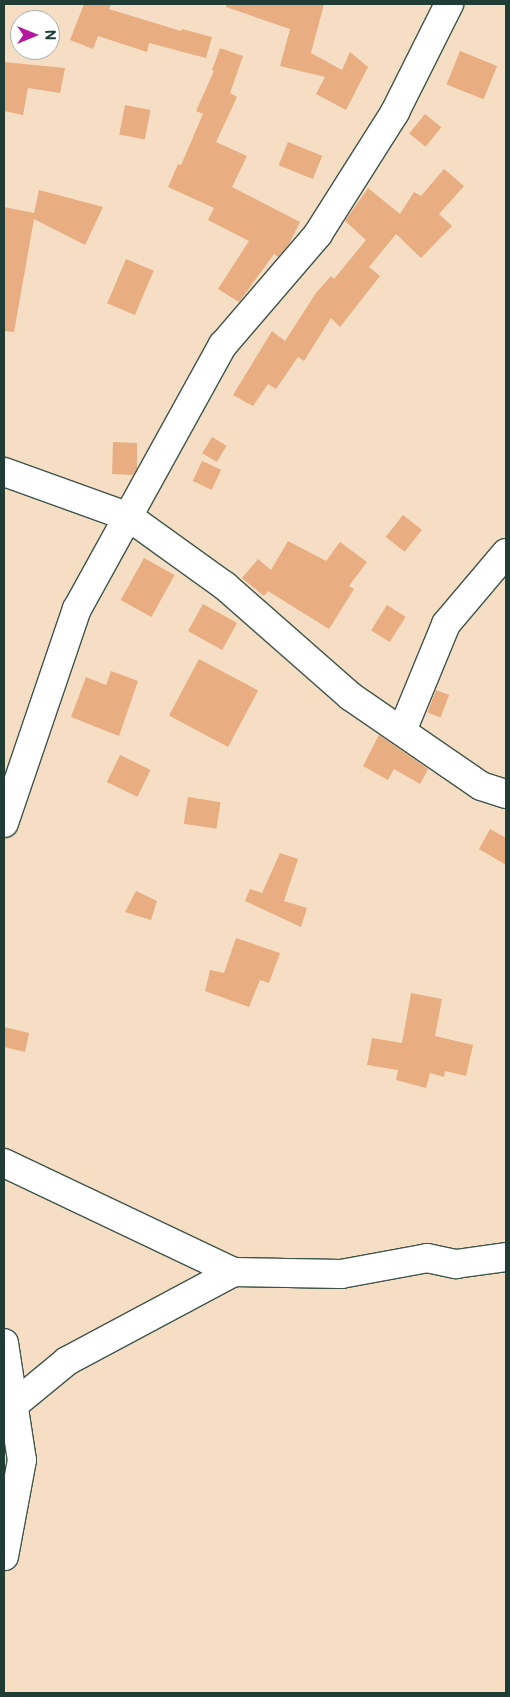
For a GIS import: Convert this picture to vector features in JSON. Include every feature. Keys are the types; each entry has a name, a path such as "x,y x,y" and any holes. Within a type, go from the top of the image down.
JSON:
{"street":[{"path":"4,822 77,609 223,345 318,234 395,112 449,4"},
{"path":"4,472 129,517 225,586 350,696 481,786 506,794"},
{"path":"402,731 446,624 506,552"},
{"path":"4,1163 234,1272 341,1274 427,1258 456,1264 506,1257"},
{"path":"8,1409 67,1360 234,1272"},
{"path":"4,1343 8,1409 22,1460 4,1556"}],"building":[{"path":"84,4 111,4 109,9 181,31 182,29 212,37 206,58 149,43 147,52 98,36 93,49 70,40"},
{"path":"226,4 324,4 311,53 342,70 350,52 368,67 346,110 316,94 325,77 280,66 290,29 226,7"},
{"path":"220,48 243,56 230,93 237,97 216,142 247,156 232,187 300,222 289,244 278,257 274,254 239,302 218,289 249,241 208,220 214,208 168,187 178,164 181,165 203,114 196,111 214,71 212,70"},
{"path":"460,51 497,66 484,99 447,84"},
{"path":"4,62 65,68 60,93 28,88 23,115 4,111"},
{"path":"125,105 151,110 145,139 119,134"},
{"path":"425,114 441,127 426,147 409,133"},
{"path":"288,142 322,156 313,179 279,165"},
{"path":"444,169 464,186 439,214 452,226 421,258 396,234 369,267 380,276 340,327 331,318 304,361 298,357 276,389 268,384 253,406 233,395 272,331 285,341 316,293 331,276 334,279 366,240 345,221 368,188 400,214 414,192 421,196"},
{"path":"39,190 103,207 85,245 34,219 14,332 4,331 4,207 34,213"},
{"path":"126,259 154,271 135,315 107,303"},
{"path":"212,437 227,446 217,462 202,453"},
{"path":"113,442 137,443 137,469 133,475 112,474"},
{"path":"202,461 221,470 212,490 193,481"},
{"path":"403,515 422,530 405,552 386,537"},
{"path":"288,541 326,561 340,542 367,562 349,586 354,589 329,629 268,591 264,596 242,578 258,559 271,570"},
{"path":"144,558 175,575 151,617 121,600"},
{"path":"203,604 237,623 222,650 188,631"},
{"path":"387,605 406,617 390,642 371,630"},
{"path":"199,659 258,690 228,747 169,716"},
{"path":"111,671 138,681 119,736 71,717 86,677 106,685"},
{"path":"436,690 449,695 440,717 427,712"},
{"path":"379,735 428,769 420,784 394,769 388,780 363,766"},
{"path":"120,755 151,770 137,797 107,782"},
{"path":"188,797 221,802 216,829 184,824"},
{"path":"490,829 506,838 506,865 479,849"},
{"path":"280,853 298,859 284,901 307,908 301,927 245,901 250,889 262,893"},
{"path":"136,891 157,901 151,920 125,912"},
{"path":"236,938 280,953 269,983 260,980 249,1007 205,991 210,970 224,973"},
{"path":"411,993 442,999 435,1036 473,1045 466,1076 445,1071 444,1077 430,1073 426,1088 396,1080 398,1070 367,1065 372,1038 402,1043"},
{"path":"4,1027 29,1033 25,1052 4,1047"}]}
